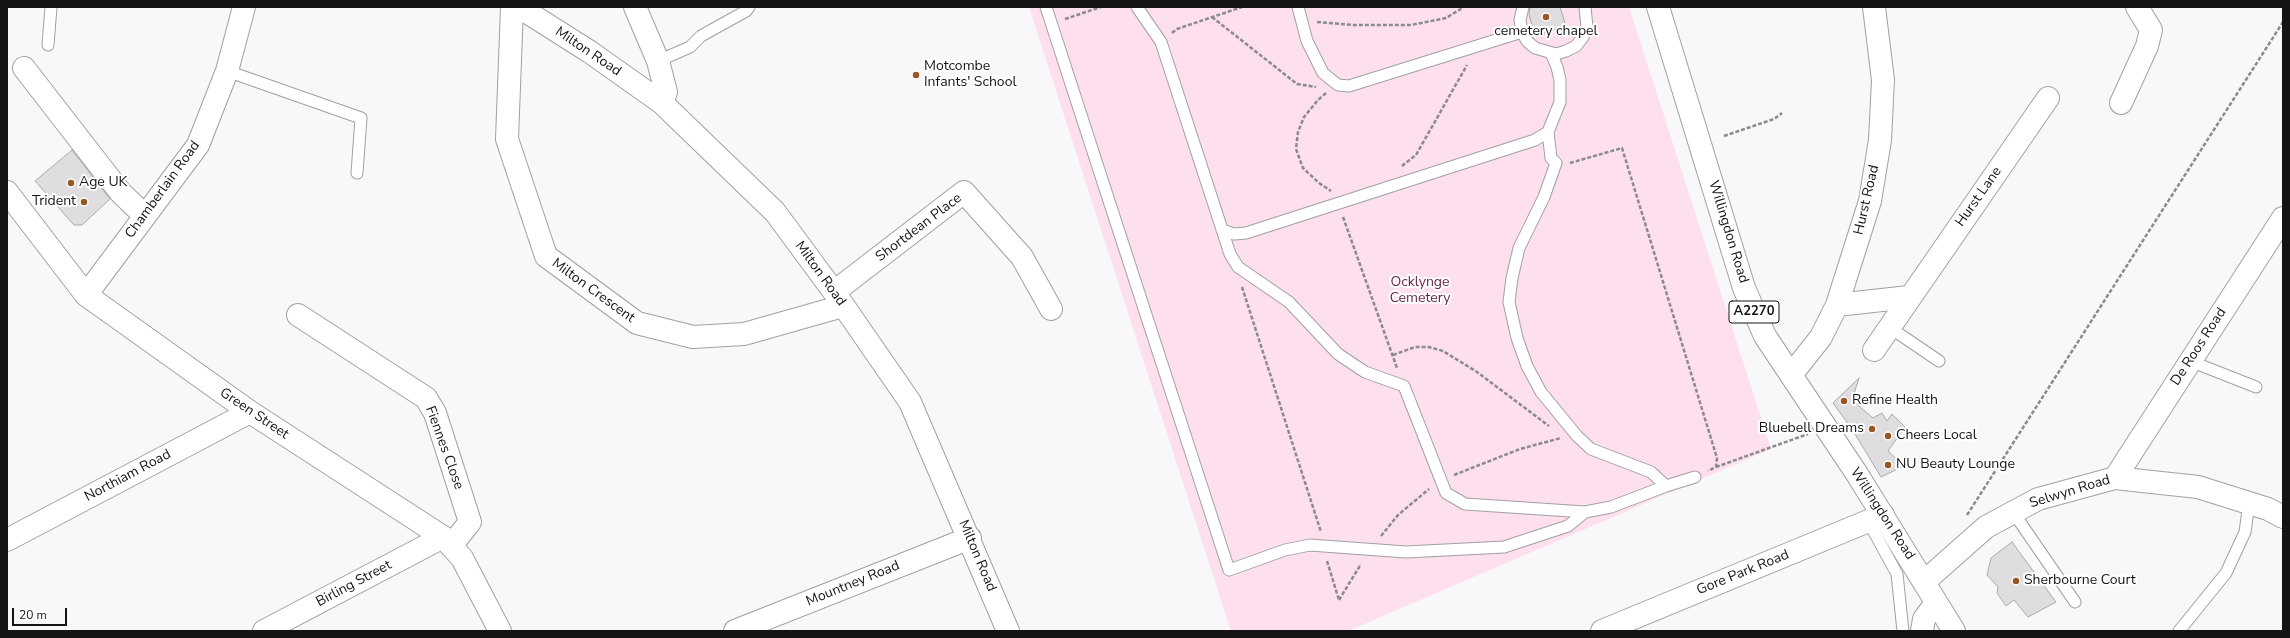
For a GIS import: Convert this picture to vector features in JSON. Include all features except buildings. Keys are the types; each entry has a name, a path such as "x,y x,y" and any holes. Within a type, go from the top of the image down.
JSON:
{"street":[{"name":"Chamberlain Road","path":"86,295 198,145 227,71 244,7"},
{"name":"Milton Crescent","path":"512,7 507,139 546,256 637,324 692,337 744,334 838,299"},
{"name":"Milton Road","path":"519,7 590,52 662,104 775,212 910,402 970,538 1008,631"},
{"path":"635,7 658,61 666,92 662,104"},
{"name":"Willingdon Road","path":"1658,7 1744,288 1765,336 1826,428 1876,518 1925,581"},
{"name":"Hurst Road","path":"1791,375 1821,337 1837,305 1870,202 1880,140 1883,80 1874,7"},
{"path":"2121,103 2147,46 2151,30 2136,7"},
{"path":"24,68 121,193 145,216"},
{"name":"Hurst Lane","path":"1874,350 1909,297 2048,98"},
{"name":"Green Street","path":"7,192 86,295 250,412 447,542 462,558 500,631"},
{"name":"Shortdean Place","path":"838,299 964,192 1022,257 1051,309"},
{"name":"De Roos Road","path":"2115,478 2283,218"},
{"path":"1837,305 1909,297"},
{"name":"Fiennes Close","path":"298,316 426,398 435,413 470,522 447,542"},
{"name":"Northiam Road","path":"7,540 250,412"},
{"name":"Selwyn Road","path":"1925,581 1986,526 2038,499 2115,478 2198,487 2268,509 2283,518"},
{"name":"Gore Park Road","path":"1602,631 1876,518"},
{"name":"Mountney Road","path":"735,631 970,538"},
{"name":"Birling Street","path":"264,631 447,542"},
{"name":"A2270","path":"1925,581 1936,603 1954,631"},
{"path":"1922,631 1924,619 1936,603"}],"lane":[{"path":"48,45 50,7"},
{"path":"658,61 690,47 700,36 746,11 749,7"},
{"path":"1046,7 1229,570 1286,550 1310,545 1406,552 1504,547 1568,526 1585,512"},
{"path":"1137,7 1161,42 1230,254 1238,267 1289,302 1338,354 1365,372 1404,386 1446,493 1455,500 1466,504 1585,512 1611,508 1666,486 1695,477"},
{"path":"1298,7 1307,41 1323,73 1338,85 1349,86 1522,32"},
{"path":"1523,7 1520,20 1522,32 1527,41 1535,48 1551,53 1566,51 1576,46 1583,37 1587,27 1585,7"},
{"path":"1551,53 1557,67 1560,80 1560,102 1548,132 1551,158 1556,163 1544,197 1519,248 1508,302 1517,338 1527,366 1541,392 1577,436 1590,448 1650,472 1666,486"},
{"path":"227,71 361,118 357,173"},
{"path":"1222,230 1234,234 1246,233 1535,140 1548,132"},
{"path":"1889,327 1939,361"},
{"path":"2190,361 2256,387"},
{"path":"2179,631 2189,622 2226,573 2245,532 2249,503"},
{"path":"2013,512 2075,602"},
{"path":"1876,518 1897,574 1903,631"}],"path":[{"path":"1052,24 1101,7"},
{"path":"1161,42 1177,28 1242,7"},
{"path":"1302,21 1354,25 1411,26 1446,18 1464,7"},
{"path":"1212,17 1297,84 1324,88 1338,85"},
{"path":"1963,522 2283,22"},
{"path":"1384,189 1398,170 1416,155 1478,45"},
{"path":"1338,85 1318,100 1304,117 1298,132 1296,149 1303,168 1319,183 1352,200"},
{"path":"1724,136 1774,118 1782,113"},
{"path":"1556,163 1562,165 1622,148 1717,458 1716,467"},
{"path":"1338,204 1404,386"},
{"path":"1238,267 1239,280 1326,547 1324,553 1339,600"},
{"path":"1393,355 1415,347 1429,347 1443,351 1477,372 1553,429 1577,436"},
{"path":"1695,477 1716,467 1826,428"}],"green space":[{"name":"Ocklynge Cemetery","path":"1029,7 1629,7 1771,449 1348,631 1231,631"}],"place":[{"name":"cemetery chapel","path":"1546,17"},
{"name":"Motcombe Infants' School","path":"916,75"},
{"name":"Age UK","path":"71,183"},
{"name":"Trident","path":"84,202"},
{"name":"Refine Health","path":"1844,401"},
{"name":"Bluebell Dreams","path":"1872,429"},
{"name":"Cheers Local","path":"1888,436"},
{"name":"NU Beauty Lounge","path":"1888,465"},
{"name":"Sherbourne Court","path":"2016,581"}]}
